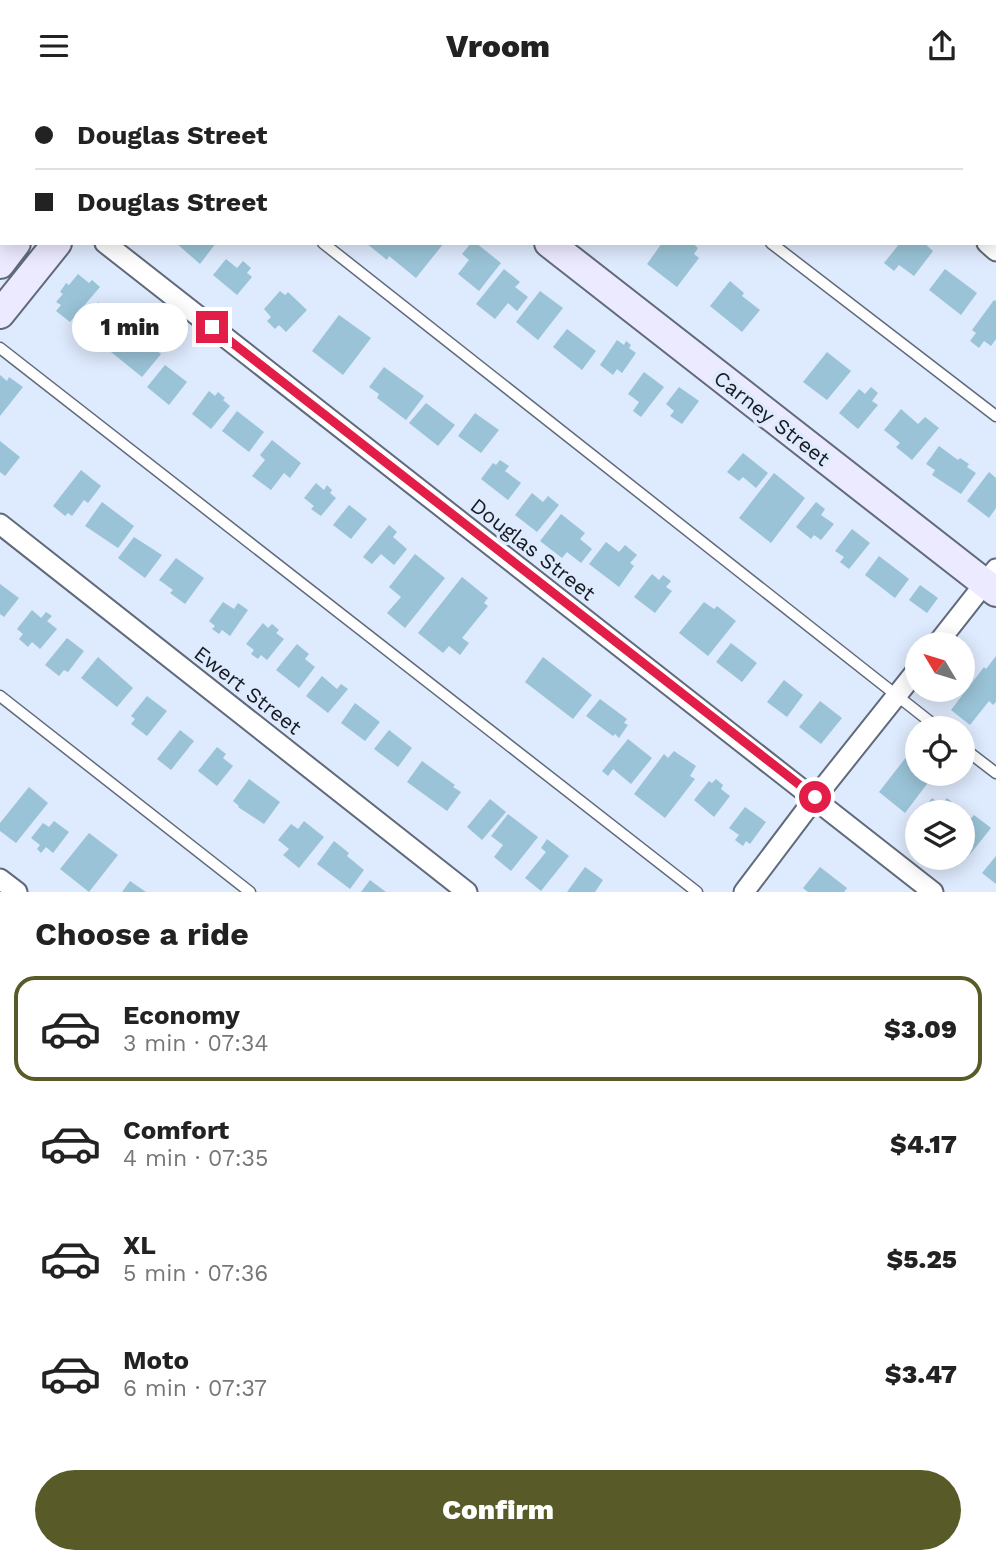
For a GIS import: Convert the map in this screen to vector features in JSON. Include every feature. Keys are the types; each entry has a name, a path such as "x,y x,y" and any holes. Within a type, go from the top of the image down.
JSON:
{"street":[{"path":"0,264 14,245"},
{"path":"0,314 55,245"},
{"name":"Douglas Street","path":"108,245 933,892"},
{"name":"Carney Street","path":"551,245 992,582"},
{"name":"Ewert Street","path":"0,524 467,892"},
{"path":"948,632 992,582"},
{"path":"744,892 815,797 905,686"},
{"path":"0,879 17,892"}],"lane":[{"path":"326,245 923,716"},
{"path":"774,245 996,416"},
{"path":"0,348 697,892"},
{"path":"0,696 250,892"},
{"path":"975,757 996,773"}],"building":[{"path":"178,245 214,245 200,264"},
{"path":"368,245 442,245 416,278 389,256 387,260"},
{"path":"469,245 478,245 501,263 479,291 458,274 469,260 462,254"},
{"path":"661,245 694,245 698,248 694,254 699,258 677,287 647,264"},
{"path":"898,245 926,245 933,251 914,276 899,265 894,271 884,263"},
{"path":"226,259 237,268 243,261 251,268 247,273 252,277 237,295 213,275"},
{"path":"504,269 520,282 515,287 528,297 517,311 508,303 495,319 476,304"},
{"path":"945,269 977,293 961,315 929,290"},
{"path":"78,274 89,283 92,280 100,287 70,322 56,311 61,305 56,302 63,294 60,292 66,283 69,285"},
{"path":"730,281 744,293 742,296 760,310 742,332 710,306"},
{"path":"280,291 285,295 288,292 307,310 286,332 279,325 275,329 267,321 271,317 264,309"},
{"path":"540,291 563,308 538,340 516,322"},
{"path":"994,300 996,339 991,346 984,341 979,348 970,341 976,333 972,330"},
{"path":"98,302 112,314 117,309 130,319 111,343 99,334 93,342 79,331 85,324 82,321"},
{"path":"339,315 371,338 343,375 312,351"},
{"path":"137,320 154,333 146,342 161,354 142,377 111,352"},
{"path":"567,329 596,351 582,370 553,347"},
{"path":"617,340 624,345 626,341 631,345 629,348 636,353 622,373 617,369 613,375 600,365"},
{"path":"827,352 851,371 827,400 803,382"},
{"path":"165,365 187,382 169,405 147,387"},
{"path":"384,367 424,396 406,420 377,398 379,394 369,387"},
{"path":"644,372 664,387 641,417 633,411 639,402 628,394"},
{"path":"0,375 7,381 9,377 23,387 0,416"},
{"path":"679,387 699,401 682,424 670,416 674,411 666,404"},
{"path":"871,387 878,393 872,401 878,405 858,429 839,413 859,389 865,394"},
{"path":"209,391 215,396 218,392 230,406 211,429 192,414"},
{"path":"426,403 455,425 438,446 409,423"},
{"path":"901,409 918,424 925,417 939,428 912,460 896,447 900,443 884,430"},
{"path":"237,411 264,432 249,452 222,431"},
{"path":"475,413 499,430 481,453 458,436"},
{"path":"272,440 301,463 290,478 284,473 271,490 252,476 265,460 260,455"},
{"path":"0,441 20,457 5,476 0,472"},
{"path":"939,446 958,460 960,458 969,464 967,467 976,473 961,494 932,475 935,470 926,464"},
{"path":"743,453 768,473 756,488 743,477 739,481 727,472"},
{"path":"500,460 509,466 505,471 521,483 508,500 481,479 493,463 496,465"},
{"path":"81,470 101,486 88,503 84,500 72,516 68,513 65,516 53,506"},
{"path":"989,472 996,478 996,508 989,518 967,501"},
{"path":"774,473 805,498 771,543 739,518"},
{"path":"316,483 324,490 327,485 336,498 321,516 311,509 314,506 304,498"},
{"path":"532,493 543,502 548,496 559,505 537,532 515,515"},
{"path":"102,502 134,526 118,548 85,526"},
{"path":"816,502 825,509 821,515 834,524 821,540 814,535 811,539 796,527"},
{"path":"349,505 367,519 351,539 333,525"},
{"path":"561,514 585,533 580,539 592,549 581,563 567,552 562,558 540,541"},
{"path":"389,525 397,532 393,537 407,549 394,565 381,554 372,564 363,557"},
{"path":"852,529 870,543 849,569 840,562 844,557 835,551"},
{"path":"134,537 162,555 145,578 118,558"},
{"path":"606,542 619,552 625,545 637,555 630,563 634,566 619,587 589,564"},
{"path":"415,554 445,578 405,628 387,613 401,597 389,587"},
{"path":"879,556 909,579 895,598 865,575"},
{"path":"176,558 204,578 185,604 170,593 173,590 159,580"},
{"path":"652,574 659,580 663,575 671,581 666,587 672,591 655,613 634,597"},
{"path":"462,577 488,598 484,603 488,606 462,638 469,643 460,655 449,646 443,653 418,633"},
{"path":"0,584 19,598 4,617 0,614"},
{"path":"920,585 938,598 927,613 909,600"},
{"path":"223,602 234,609 238,603 248,610 230,636 222,630 219,634 212,629 215,626 209,621"},
{"path":"704,602 714,609 717,606 736,621 708,656 679,633"},
{"path":"32,610 41,618 46,612 52,616 47,621 57,629 40,649 32,642 28,647 19,639 23,634 17,629"},
{"path":"263,623 268,628 272,624 279,630 276,633 284,639 267,660 261,655 258,659 251,654 254,650 246,644"},
{"path":"67,638 84,651 68,672 64,670 59,676 45,665"},
{"path":"731,643 757,663 742,682 716,662"},
{"path":"297,644 309,654 305,659 315,667 299,688 276,670"},
{"path":"996,656 996,702 993,705 989,701 975,719 975,716 959,716 951,710 957,702 975,702 975,679 984,667 986,669"},
{"path":"98,657 133,688 117,707 81,678"},
{"path":"543,657 592,695 573,719 525,682"},
{"path":"322,676 337,689 341,684 348,689 328,713 306,696"},
{"path":"784,680 803,695 787,717 767,702"},
{"path":"147,696 167,711 147,736 131,724 135,719 131,716"},
{"path":"600,699 627,719 624,723 628,725 619,738 586,716"},
{"path":"820,701 842,718 821,744 799,727"},
{"path":"355,703 380,722 365,741 341,723"},
{"path":"180,730 194,741 171,770 157,759"},
{"path":"389,730 412,748 398,767 374,749"},
{"path":"628,739 652,758 631,784 613,769 608,776 602,771"},
{"path":"217,747 226,754 223,758 233,766 217,786 198,771"},
{"path":"674,751 696,766 690,776 695,779 665,818 634,794 664,754 668,758"},
{"path":"905,759 905,786 925,786 915,800 905,800 905,813 879,792"},
{"path":"422,761 461,792 447,811 407,782"},
{"path":"249,779 280,802 264,824 233,801"},
{"path":"716,779 723,785 721,789 730,796 714,817 694,800 709,781 712,783"},
{"path":"29,787 48,803 16,843 0,831 0,823"},
{"path":"490,799 506,812 482,840 467,827"},
{"path":"745,807 766,822 750,844 746,841 743,846 735,840 739,835 729,828"},
{"path":"508,814 538,837 511,871 494,857 503,845 491,836"},
{"path":"975,816 991,828 975,848"},
{"path":"54,821 69,832 53,853 46,847 41,853 37,849 40,845 31,838 43,823 49,827"},
{"path":"304,821 324,837 299,868 283,855 289,849 278,840 291,824 298,829"},
{"path":"89,833 118,855 89,892 60,869"},
{"path":"547,839 569,856 541,891 525,878 546,852 541,848"},
{"path":"334,841 364,870 350,889 317,864"},
{"path":"996,856 996,884 982,873"},
{"path":"585,867 603,880 595,892 567,892"},
{"path":"820,867 847,888 844,892 808,892 803,888"},
{"path":"370,880 386,892 361,892"},
{"path":"130,881 146,892 122,892"}],"route":[{"path":"212,327 815,797"}]}
